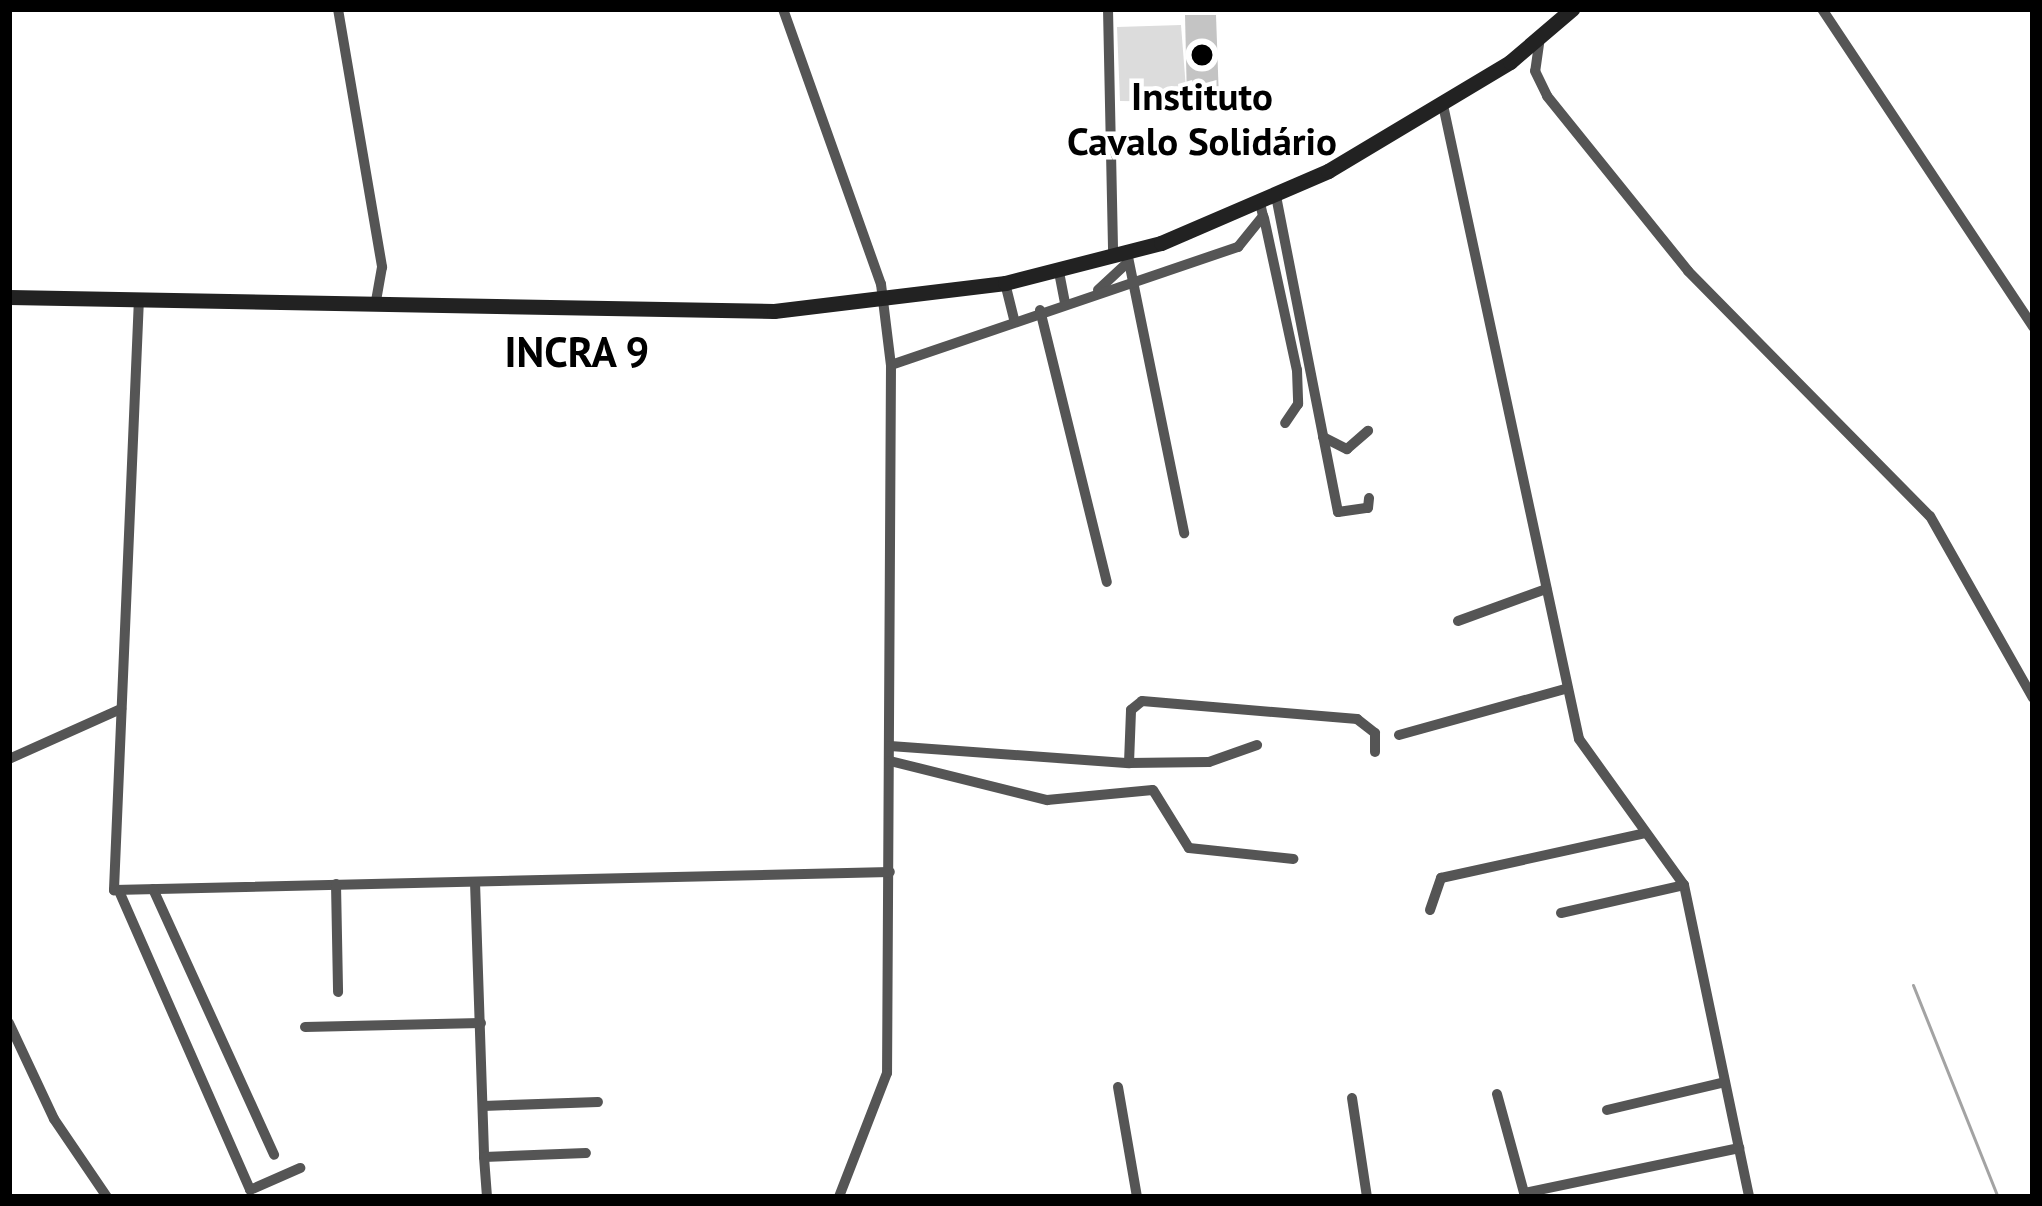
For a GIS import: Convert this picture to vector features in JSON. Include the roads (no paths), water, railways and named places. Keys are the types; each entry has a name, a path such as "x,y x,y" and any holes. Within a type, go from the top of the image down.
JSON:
{"main road":[{"path":"9,297 375,305 884,303 1005,283 1122,257 1267,205 1443,105 1540,38 1572,9"}],"street":[{"path":"338,9 382,267 375,305"},
{"path":"783,9 884,303 891,365 887,1073 839,1197"},
{"path":"1108,9 1122,257 1132,283 1184,533"},
{"path":"1822,9 2033,327"},
{"path":"1540,38 1535,71 1546,96 1688,271 1930,516 2033,698"},
{"path":"1443,105 1582,750 1684,885 1749,1197"},
{"path":"891,365 1040,310 1238,247 1267,205"},
{"path":"1267,205 1297,370 1298,404 1286,423"},
{"path":"1267,205 1338,512 1368,508 1369,498"},
{"path":"1095,292 1122,257"},
{"path":"1059,272 1065,302"},
{"path":"1005,283 1014,319"},
{"path":"139,298 109,878 252,1194 300,1168"},
{"path":"1040,310 1107,582"},
{"path":"1321,435 1347,449 1369,431"},
{"path":"1458,621 1546,589"},
{"path":"1399,735 1568,688"},
{"path":"1129,763 1131,710 1142,700 1357,718 1375,733 1375,752"},
{"path":"9,759 121,709"},
{"path":"890,746 1129,763 1216,761 1257,745"},
{"path":"890,761 1047,800 1153,790 1190,848 1293,859"},
{"path":"1430,910 1441,878 1645,833"},
{"path":"118,891 890,872"},
{"path":"476,882 487,1197"},
{"path":"336,884 338,992"},
{"path":"1561,913 1684,885"},
{"path":"153,889 274,1155"},
{"path":"9,1023 54,1119 107,1197"},
{"path":"305,1027 481,1023"},
{"path":"1607,1110 1725,1082"},
{"path":"1118,1087 1137,1197"},
{"path":"1497,1094 1524,1193 1739,1148"},
{"path":"1352,1098 1367,1197"},
{"path":"483,1106 598,1102"},
{"path":"484,1157 586,1154"}],"waterway":[{"path":"1913,985 1998,1197"}],"place":[{"name":"Instituto Cavalo Solidário","path":"1202,55"}],"district":[{"name":"INCRA 9","path":"577,352"}]}
